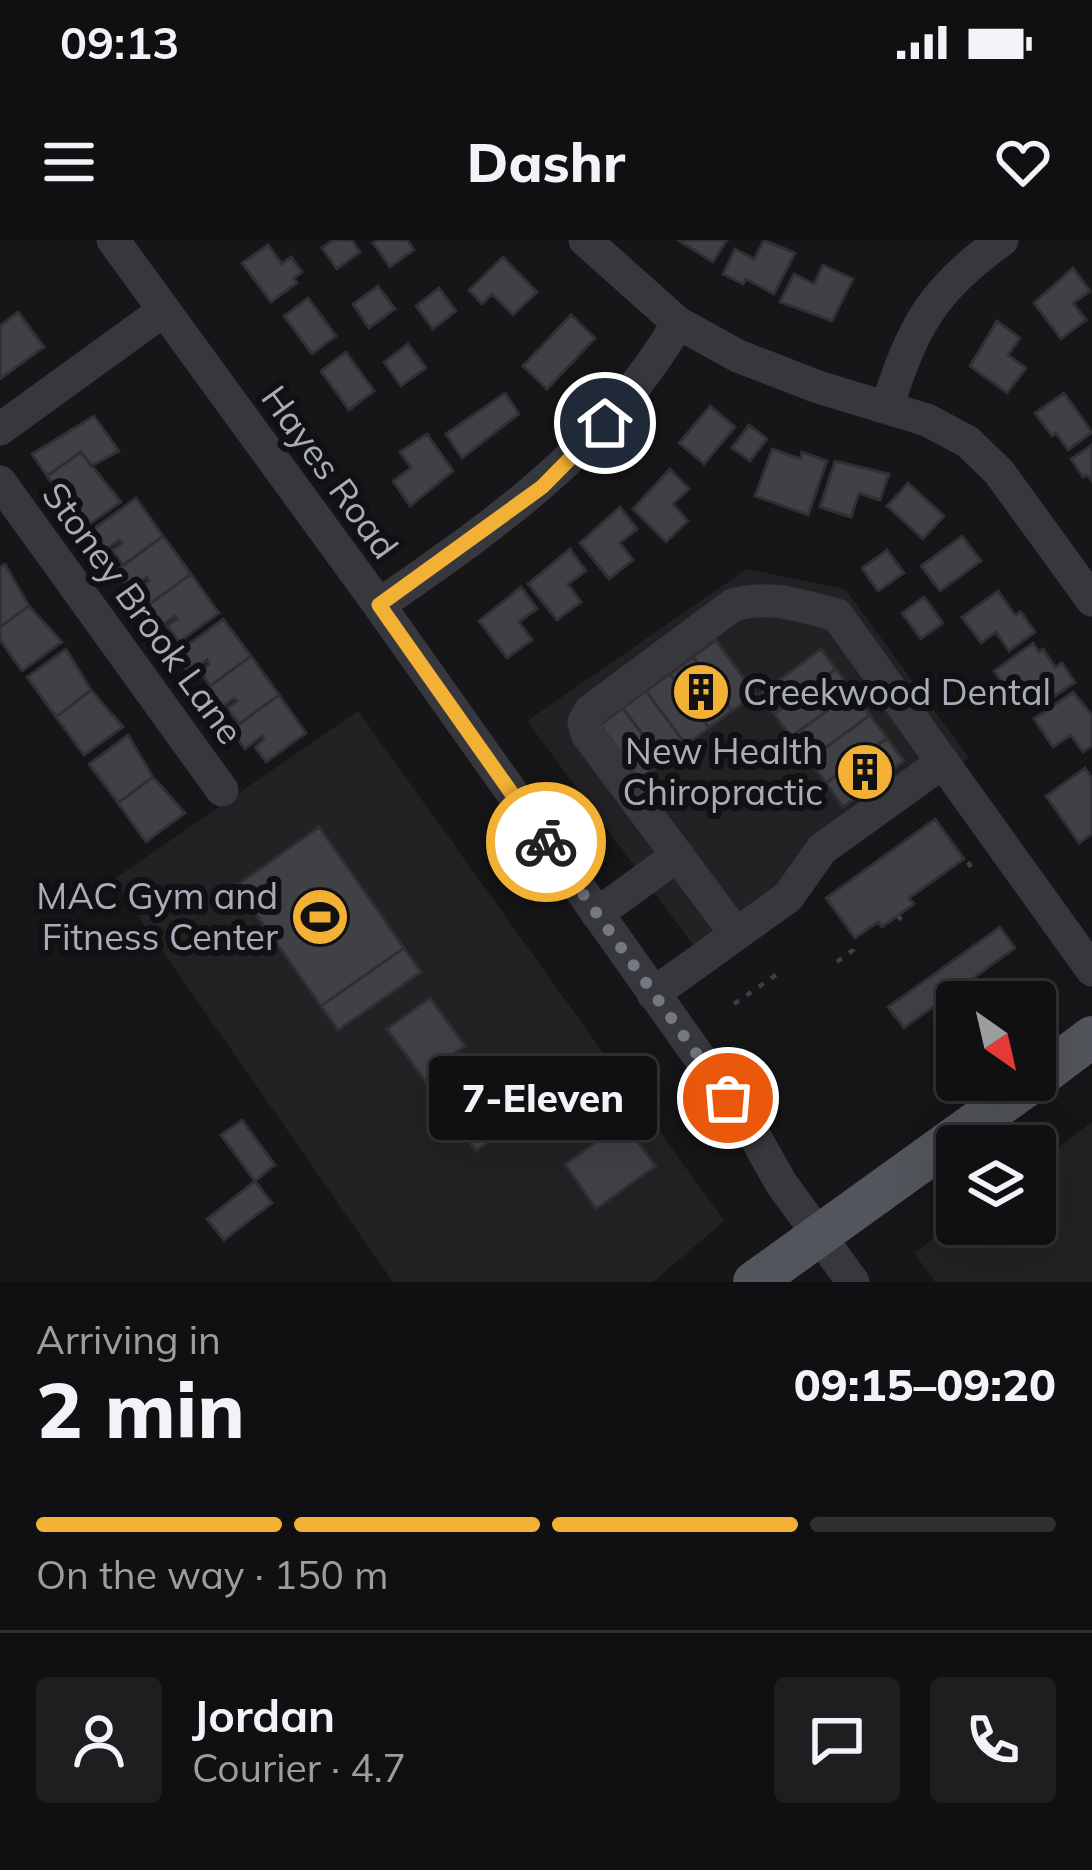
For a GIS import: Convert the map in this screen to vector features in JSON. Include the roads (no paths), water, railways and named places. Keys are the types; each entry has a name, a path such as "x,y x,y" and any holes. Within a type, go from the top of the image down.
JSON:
{"main road":[{"path":"1056,1064 1092,1037"},
{"path":"754,1282 1006,1101"}],"street":[{"name":"Hayes Road","path":"113,240 379,605 853,1282"},
{"path":"585,240 678,323 739,356 946,428 984,456 1092,600"},
{"path":"887,406 922,316 950,282 1002,240"},
{"path":"0,429 163,311"},
{"path":"379,605 489,528 557,472 622,405 678,323"},
{"name":"Stoney Brook Lane","path":"0,482 222,790"},
{"path":"736,934 587,734 584,722 590,711 733,605 755,598 837,615 1092,970"},
{"path":"653,994 788,897 822,849 943,762"},
{"path":"597,914 678,855"}],"place":[{"name":"Creekwood Dental","path":"701,692"},
{"name":"New Health Chiropractic","path":"865,772"},
{"name":"MAC Gym and Fitness Center","path":"320,917"},
{"name":"7-Eleven","path":"728,1098"}]}
